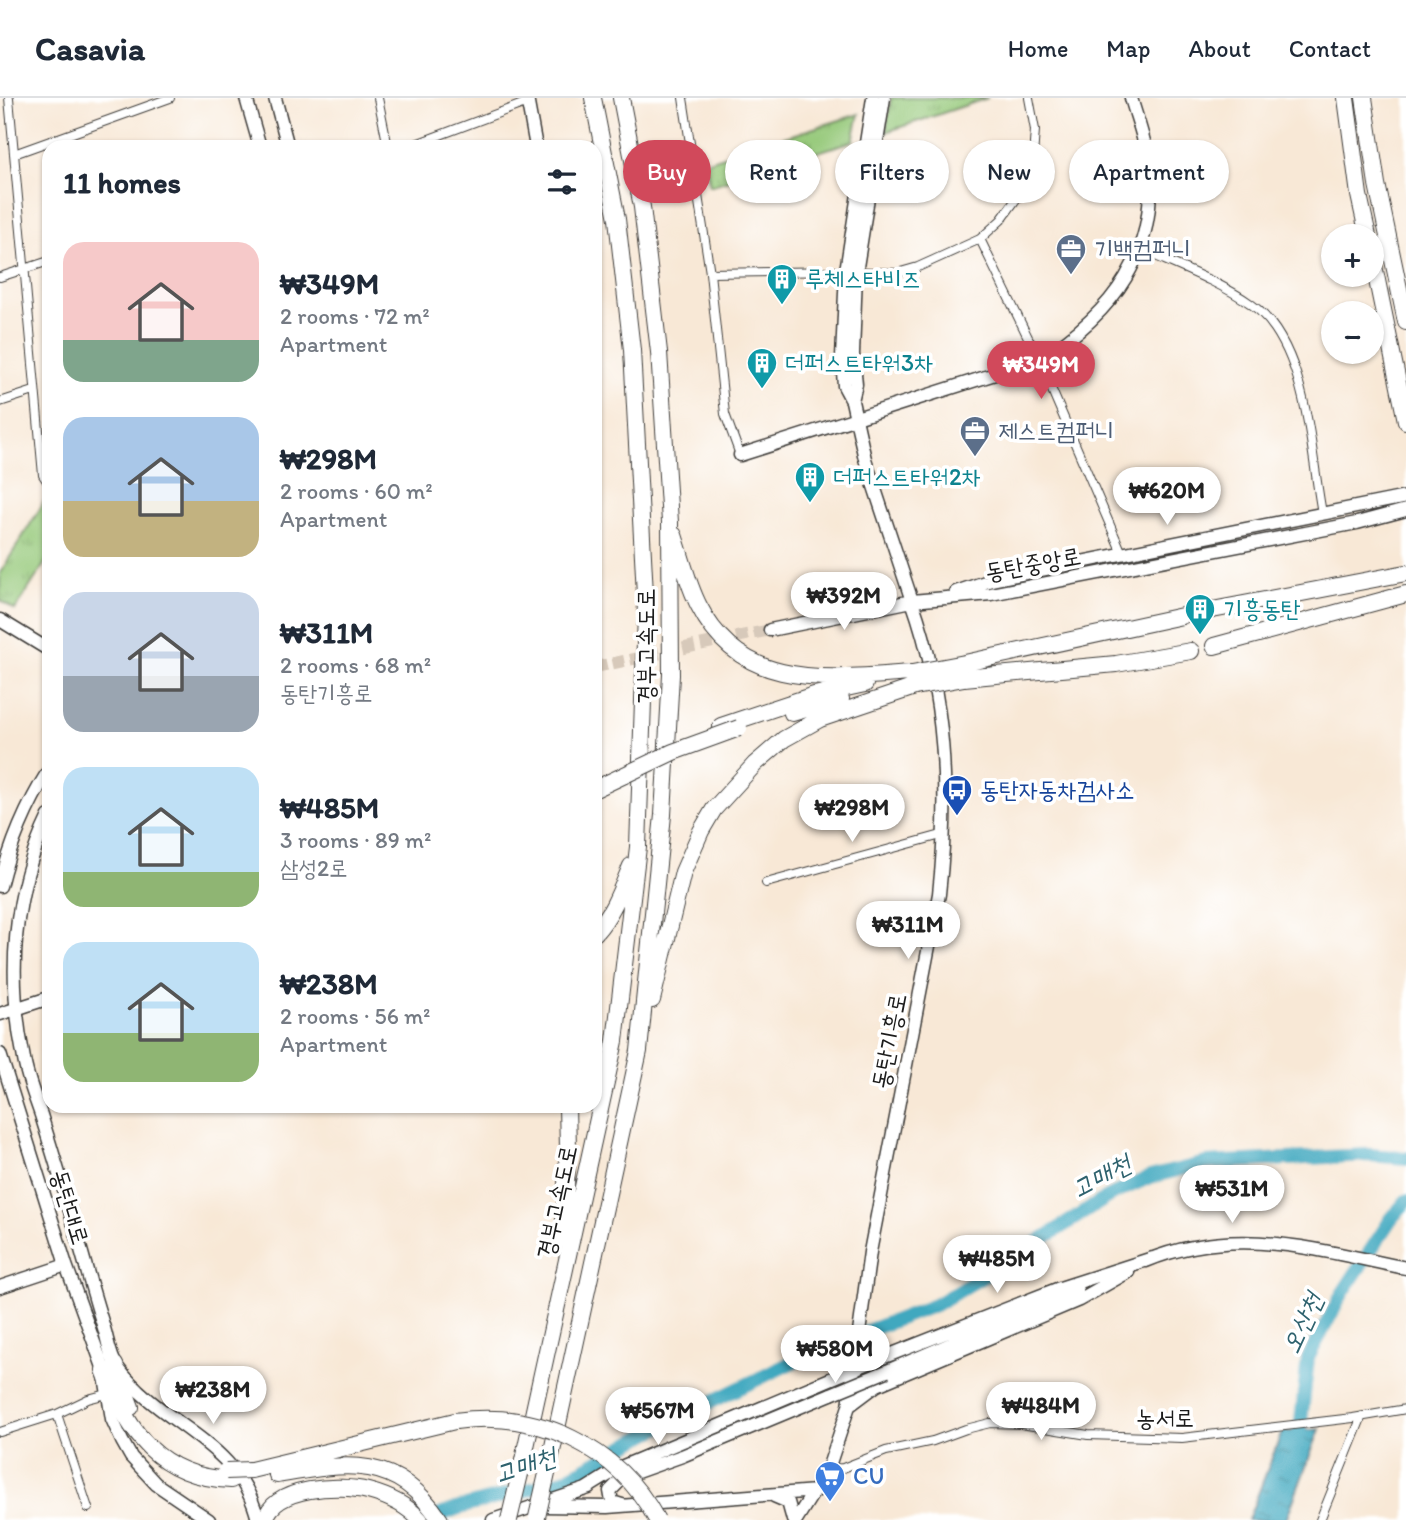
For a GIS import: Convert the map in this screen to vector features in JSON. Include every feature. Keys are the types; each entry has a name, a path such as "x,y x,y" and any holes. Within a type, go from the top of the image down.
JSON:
{"highway":[{"name":"경부고속도로","path":"593,98 601,140"},
{"name":"경부고속도로","path":"536,1514 639,1051 663,815 671,675 670,522 659,352 642,206 621,98"},
{"path":"1346,98 1365,224"},
{"path":"1364,98 1377,184 1406,322"},
{"name":"경부고속도로","path":"602,143 617,219 633,364 646,613 638,847 615,1041 602,1100"},
{"path":"1378,287 1406,421"},
{"path":"670,522 697,603 715,633 735,650 767,669 803,677 914,680"},
{"path":"1207,611 1406,573"},
{"path":"1214,646 1406,594"},
{"path":"602,778 671,744 814,695 965,670 1182,616"},
{"path":"965,670 1116,664 1191,650"},
{"path":"602,786 673,752 739,728 914,680"},
{"path":"639,1051 683,872 714,809 755,764 784,739 820,719 914,680"},
{"path":"602,925 617,900 638,847"},
{"path":"561,1288 567,1113"},
{"name":"경부고속도로","path":"509,1520 599,1113"},
{"path":"109,1367 125,1418 135,1433 170,1464 202,1476 351,1465 372,1468 408,1485 440,1520"},
{"path":"254,1474 455,1421 507,1419 568,1436 589,1446 620,1471 643,1497 657,1520"},
{"path":"265,1520 276,1502 297,1492 348,1488 365,1490 401,1503 420,1520"}],"main road":[{"path":"246,98 258,140"},
{"path":"275,98 286,140"},
{"name":"동탄기흥로","path":"795,1520 828,1469 849,1406 870,1252 939,894 945,834 941,726 923,632 865,458 852,401 856,384 851,272 873,98"},
{"name":"동탄기흥로","path":"851,272 884,98"},
{"path":"740,455 1039,360 1072,339 1101,312 1122,283 1140,249 1149,204 1149,175 1143,138 1131,98"},
{"path":"527,100 535,140"},
{"path":"939,598 991,580 1406,497"},
{"name":"동탄중앙로","path":"769,630 912,601 991,594 1343,526 1406,510"},
{"path":"0,620 42,646"},
{"path":"0,886 3,863 42,783"},
{"path":"42,832 31,858 18,919 13,966 15,1009 24,1062 67,1200 109,1367 107,1394 112,1419 131,1457 156,1484 209,1520"},
{"path":"0,1014 42,1000"},
{"name":"동탄대로","path":"0,1054 66,1265 109,1367"},
{"path":"536,1514 584,1490 621,1467 854,1364 1057,1289 1198,1245 1261,1241 1406,1268"},
{"path":"584,1490 682,1456 1153,1258"},
{"path":"849,1406 877,1385 1079,1300 1153,1258"},
{"path":"0,1287 66,1265"},
{"path":"109,1367 141,1395 225,1458 247,1487 258,1520"},
{"path":"624,1477 610,1491 610,1497 616,1505 625,1506"},
{"path":"493,1520 580,1507 816,1491"},
{"path":"771,1494 788,1502 795,1520"}],"street":[{"path":"9,98 42,466"},
{"path":"53,140 170,98"},
{"path":"378,98 386,140"},
{"path":"682,98 710,273 725,414 740,455"},
{"path":"710,273 897,273 919,267 981,239 1001,219 1026,183 1033,157 1035,130 1028,98"},
{"path":"426,140 527,100"},
{"path":"14,154 42,144"},
{"path":"981,239 1039,360 1122,553"},
{"path":"1140,249 1230,291 1254,306 1275,330 1294,365 1322,513"},
{"path":"0,277 42,264"},
{"path":"0,402 34,391"},
{"path":"766,883 945,834"},
{"path":"0,1432 57,1414 88,1399 107,1394"},
{"path":"1320,1520 1358,1417 1406,1409"},
{"path":"57,1414 88,1508"},
{"name":"농서로","path":"828,1469 843,1468 886,1451 933,1441 990,1423 1021,1423 1088,1435 1168,1439 1201,1438 1358,1417"}],"green space":[{"path":"891,98 988,98 886,132"},
{"path":"859,114 853,140 835,140 835,147 821,151 821,140 776,140"},
{"path":"725,156 725,181 711,186 711,160"},
{"path":"42,505 42,568 15,610 0,600 0,573"}],"water":[{"path":"1320,1429 1286,1520 1248,1520 1282,1432"}],"waterway":[{"name":"고매천","path":"426,1520 459,1508 564,1480 650,1432 815,1351 935,1305 1111,1195 1150,1177 1206,1163 1369,1155 1406,1158"},
{"name":"오산천","path":"1293,1447 1300,1431 1308,1358 1342,1294 1391,1219 1406,1201"}],"tunnel":[{"path":"1182,616 1207,611"},
{"path":"602,666 770,630"}],"place":[{"name":"기백컴퍼니","path":"1071,276"},
{"name":"루체스타비즈","path":"782,306"},
{"name":"더퍼스트타워3차","path":"762,390"},
{"name":"제스트컴퍼니","path":"975,458"},
{"name":"더퍼스트타워2차","path":"810,504"},
{"name":"기흥동탄","path":"1200,636"},
{"name":"동탄자동차검사소","path":"957,817"},
{"name":"CU","path":"830,1503"}]}
